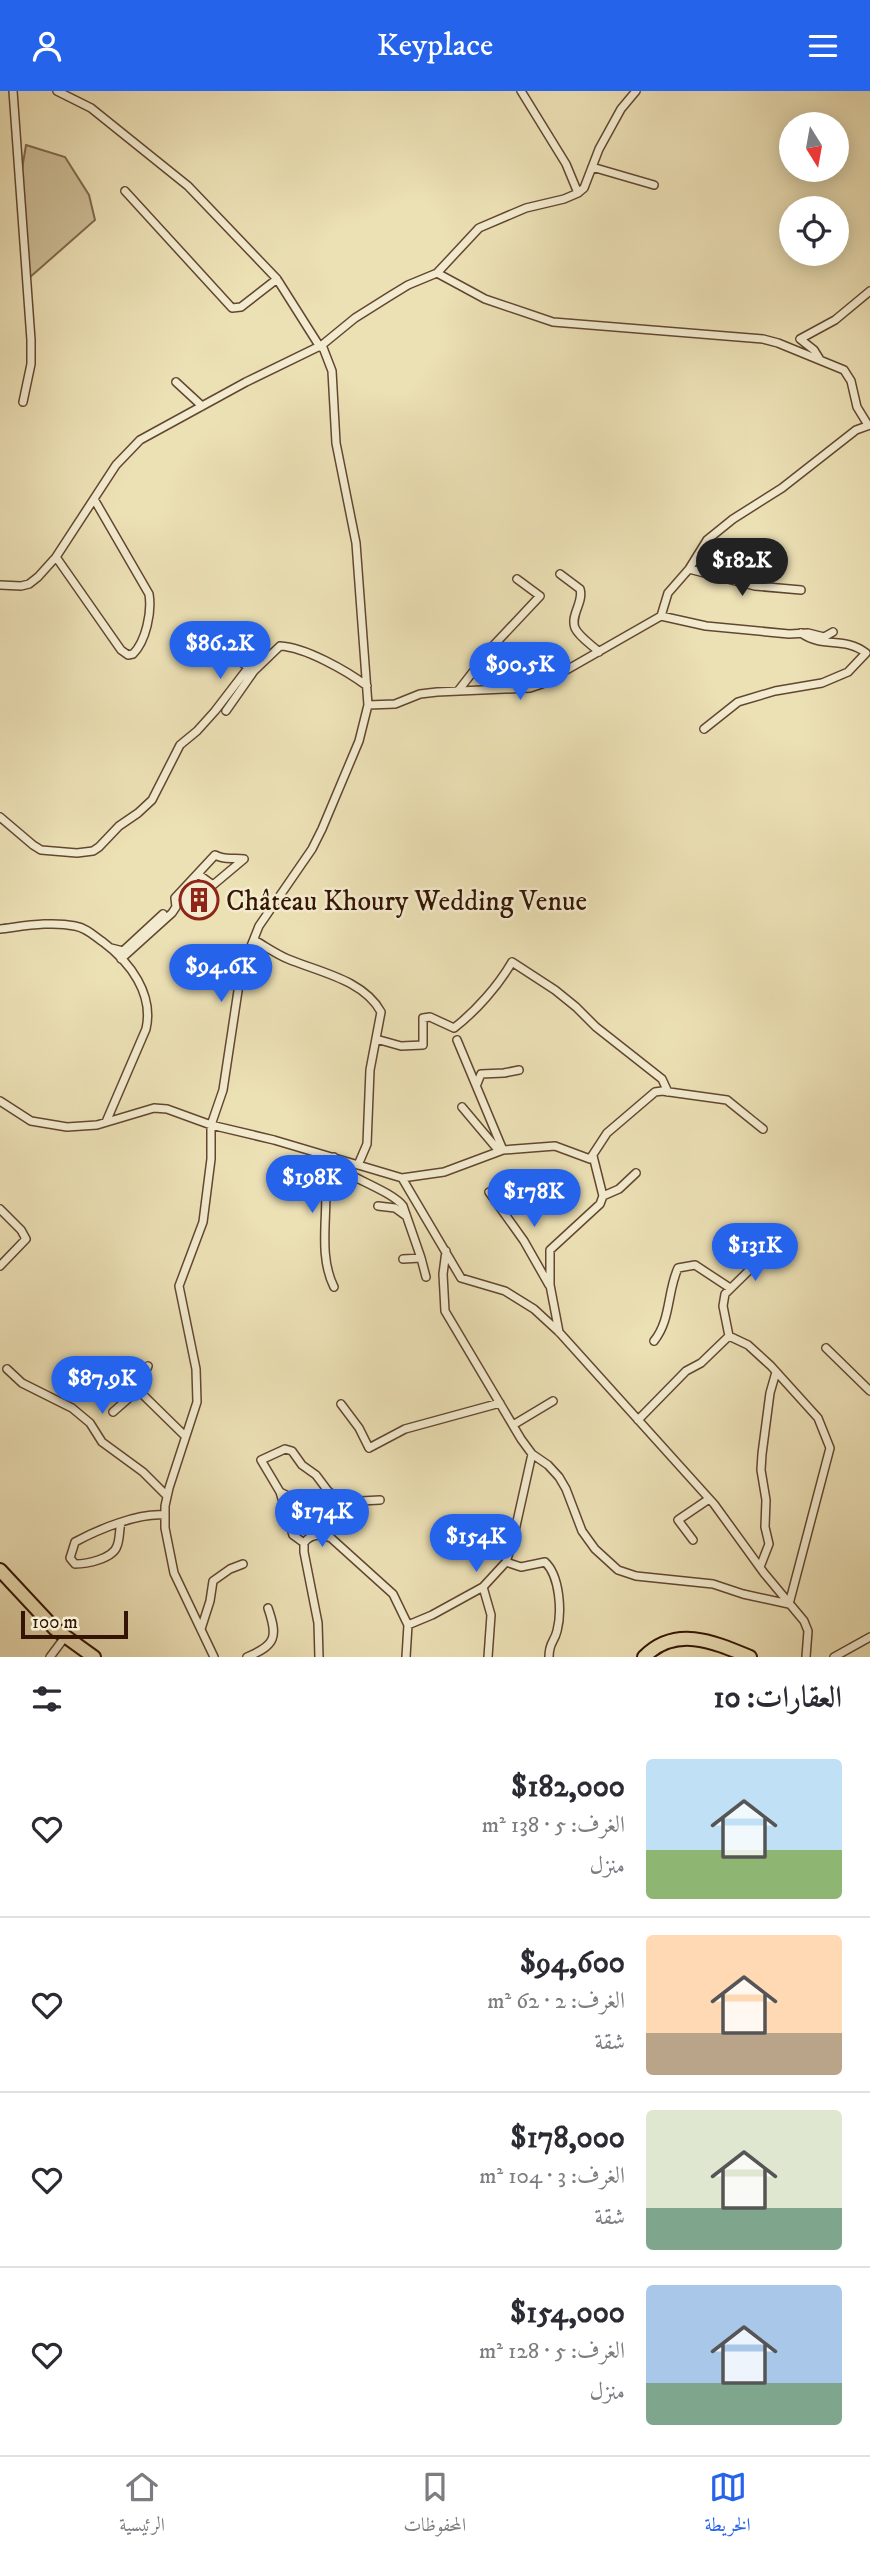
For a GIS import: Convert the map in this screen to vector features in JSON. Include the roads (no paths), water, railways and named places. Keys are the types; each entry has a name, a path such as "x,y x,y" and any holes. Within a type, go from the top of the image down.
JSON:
{"highway":[{"path":"0,1570 65,1637 94,1657"},
{"path":"644,1657 662,1644 684,1637 713,1643 750,1657"}],"street":[{"path":"13,91 31,340 31,364 23,402"},
{"path":"57,91 91,108 188,186 277,279 321,346 332,371 336,443 356,543 368,705 359,741 322,829 312,849 259,926 242,971 223,1090 211,1125 211,1159 203,1222 179,1286 198,1386 197,1402 167,1496 164,1515 166,1541 174,1573 214,1657"},
{"path":"521,91 566,164 579,193"},
{"path":"0,585 29,584 56,557 116,464 140,440 321,346 365,312 408,285 437,273 479,228 526,208 579,193 584,188 621,109 636,91"},
{"path":"592,167 654,185"},
{"path":"125,191 232,308 241,307 277,279"},
{"path":"437,273 475,295 553,322 763,339 820,358 846,372 857,407 869,425 856,430 798,476 733,519 707,540 689,569 668,593 661,616"},
{"path":"820,358 800,339 835,320 870,291"},
{"path":"176,382 202,406"},
{"path":"56,557 121,650 128,655 133,654 142,639 151,605 149,594 94,499"},
{"path":"689,569 755,586 801,590"},
{"path":"560,574 580,589 582,599 574,619 575,628 599,652"},
{"path":"458,691 493,646 540,596 517,579"},
{"path":"368,705 395,705 421,694 536,686 661,616 706,626 772,633 800,633 824,637 833,632"},
{"path":"704,729 738,702 775,691 822,683 848,672 868,651 841,642 821,643 800,633"},
{"path":"0,817 41,850 77,853 93,851 119,826 147,806 180,745 197,731 251,669 275,648 285,646 352,675 367,686"},
{"path":"225,651 251,669"},
{"path":"226,711 251,669"},
{"path":"121,959 172,913 176,907 175,898 215,855 224,860 237,857 244,859 213,885 198,874"},
{"path":"110,947 123,951 163,914"},
{"path":"0,929 29,925 76,926 85,929 110,947 133,972 144,993 149,1017 106,1122"},
{"path":"254,940 285,957 357,986 381,1012 368,1089 367,1144 358,1164"},
{"path":"376,1039 401,1046 423,1045 423,1018 430,1017 454,1028 475,1009 512,963 555,990 576,1007 596,1027 662,1079 668,1092"},
{"path":"457,1040 477,1084 501,1151"},
{"path":"477,1084 481,1073 519,1070"},
{"path":"0,1101 31,1121 54,1127 80,1127 154,1108 167,1109 211,1125 274,1140 335,1162 358,1164 402,1178 444,1172 501,1151 555,1146 586,1159 593,1156 607,1133 655,1092 732,1102 763,1129"},
{"path":"462,1107 501,1151"},
{"path":"559,1332 550,1285 550,1250 600,1204 603,1196 593,1156"},
{"path":"335,1162 350,1177 398,1199 407,1216 426,1277"},
{"path":"334,1287 326,1262 327,1185 324,1168 335,1162"},
{"path":"603,1196 619,1189 636,1173"},
{"path":"402,1178 461,1278 505,1291 534,1309 559,1332 709,1499 804,1621 808,1631 806,1657"},
{"path":"489,1192 524,1241 550,1285"},
{"path":"377,1206 396,1208 407,1216"},
{"path":"0,1209 21,1230 26,1239 0,1266"},
{"path":"729,1336 723,1306 725,1294 776,1243 781,1234"},
{"path":"446,1250 443,1274 445,1311 532,1454 559,1476 582,1531 595,1549 618,1570 636,1576 713,1584 789,1604"},
{"path":"403,1259 421,1258"},
{"path":"654,1341 664,1329 673,1279 678,1268 695,1265 730,1289"},
{"path":"729,1336 748,1345 776,1372 818,1419 830,1448 789,1604"},
{"path":"638,1420 686,1371 701,1363 729,1336"},
{"path":"826,1347 870,1390"},
{"path":"113,1412 138,1390 148,1366"},
{"path":"7,1369 22,1383 72,1408 90,1423 102,1442 143,1472 167,1496"},
{"path":"760,1567 769,1544 765,1527 766,1500 761,1470 762,1454 770,1393 776,1372"},
{"path":"138,1390 186,1436"},
{"path":"513,1425 553,1401"},
{"path":"341,1404 359,1428 369,1448 405,1429 499,1403"},
{"path":"319,1657 318,1623 304,1543 293,1535 279,1492 261,1460 285,1449 292,1451 302,1465 316,1475 328,1491 342,1502 380,1500"},
{"path":"408,1625 484,1587 506,1562 532,1454"},
{"path":"279,1492 298,1502 319,1523 325,1535"},
{"path":"693,1540 678,1520 709,1499"},
{"path":"121,1523 117,1547 113,1552 82,1564 75,1564 70,1558 75,1542 121,1523 151,1514 164,1515"},
{"path":"304,1543 313,1535 331,1538 393,1594 408,1625 406,1657"},
{"path":"506,1562 529,1567 545,1562 550,1567 559,1605 556,1635 549,1646 549,1657"},
{"path":"201,1629 213,1581 243,1564"},
{"path":"484,1587 491,1615 488,1657"},
{"path":"247,1657 265,1648 273,1637 274,1625 268,1608"},
{"path":"50,1657 65,1637"},
{"path":"834,1657 870,1637"}],"place":[{"name":"Château Khoury Wedding Venue","path":"199,900"}]}
